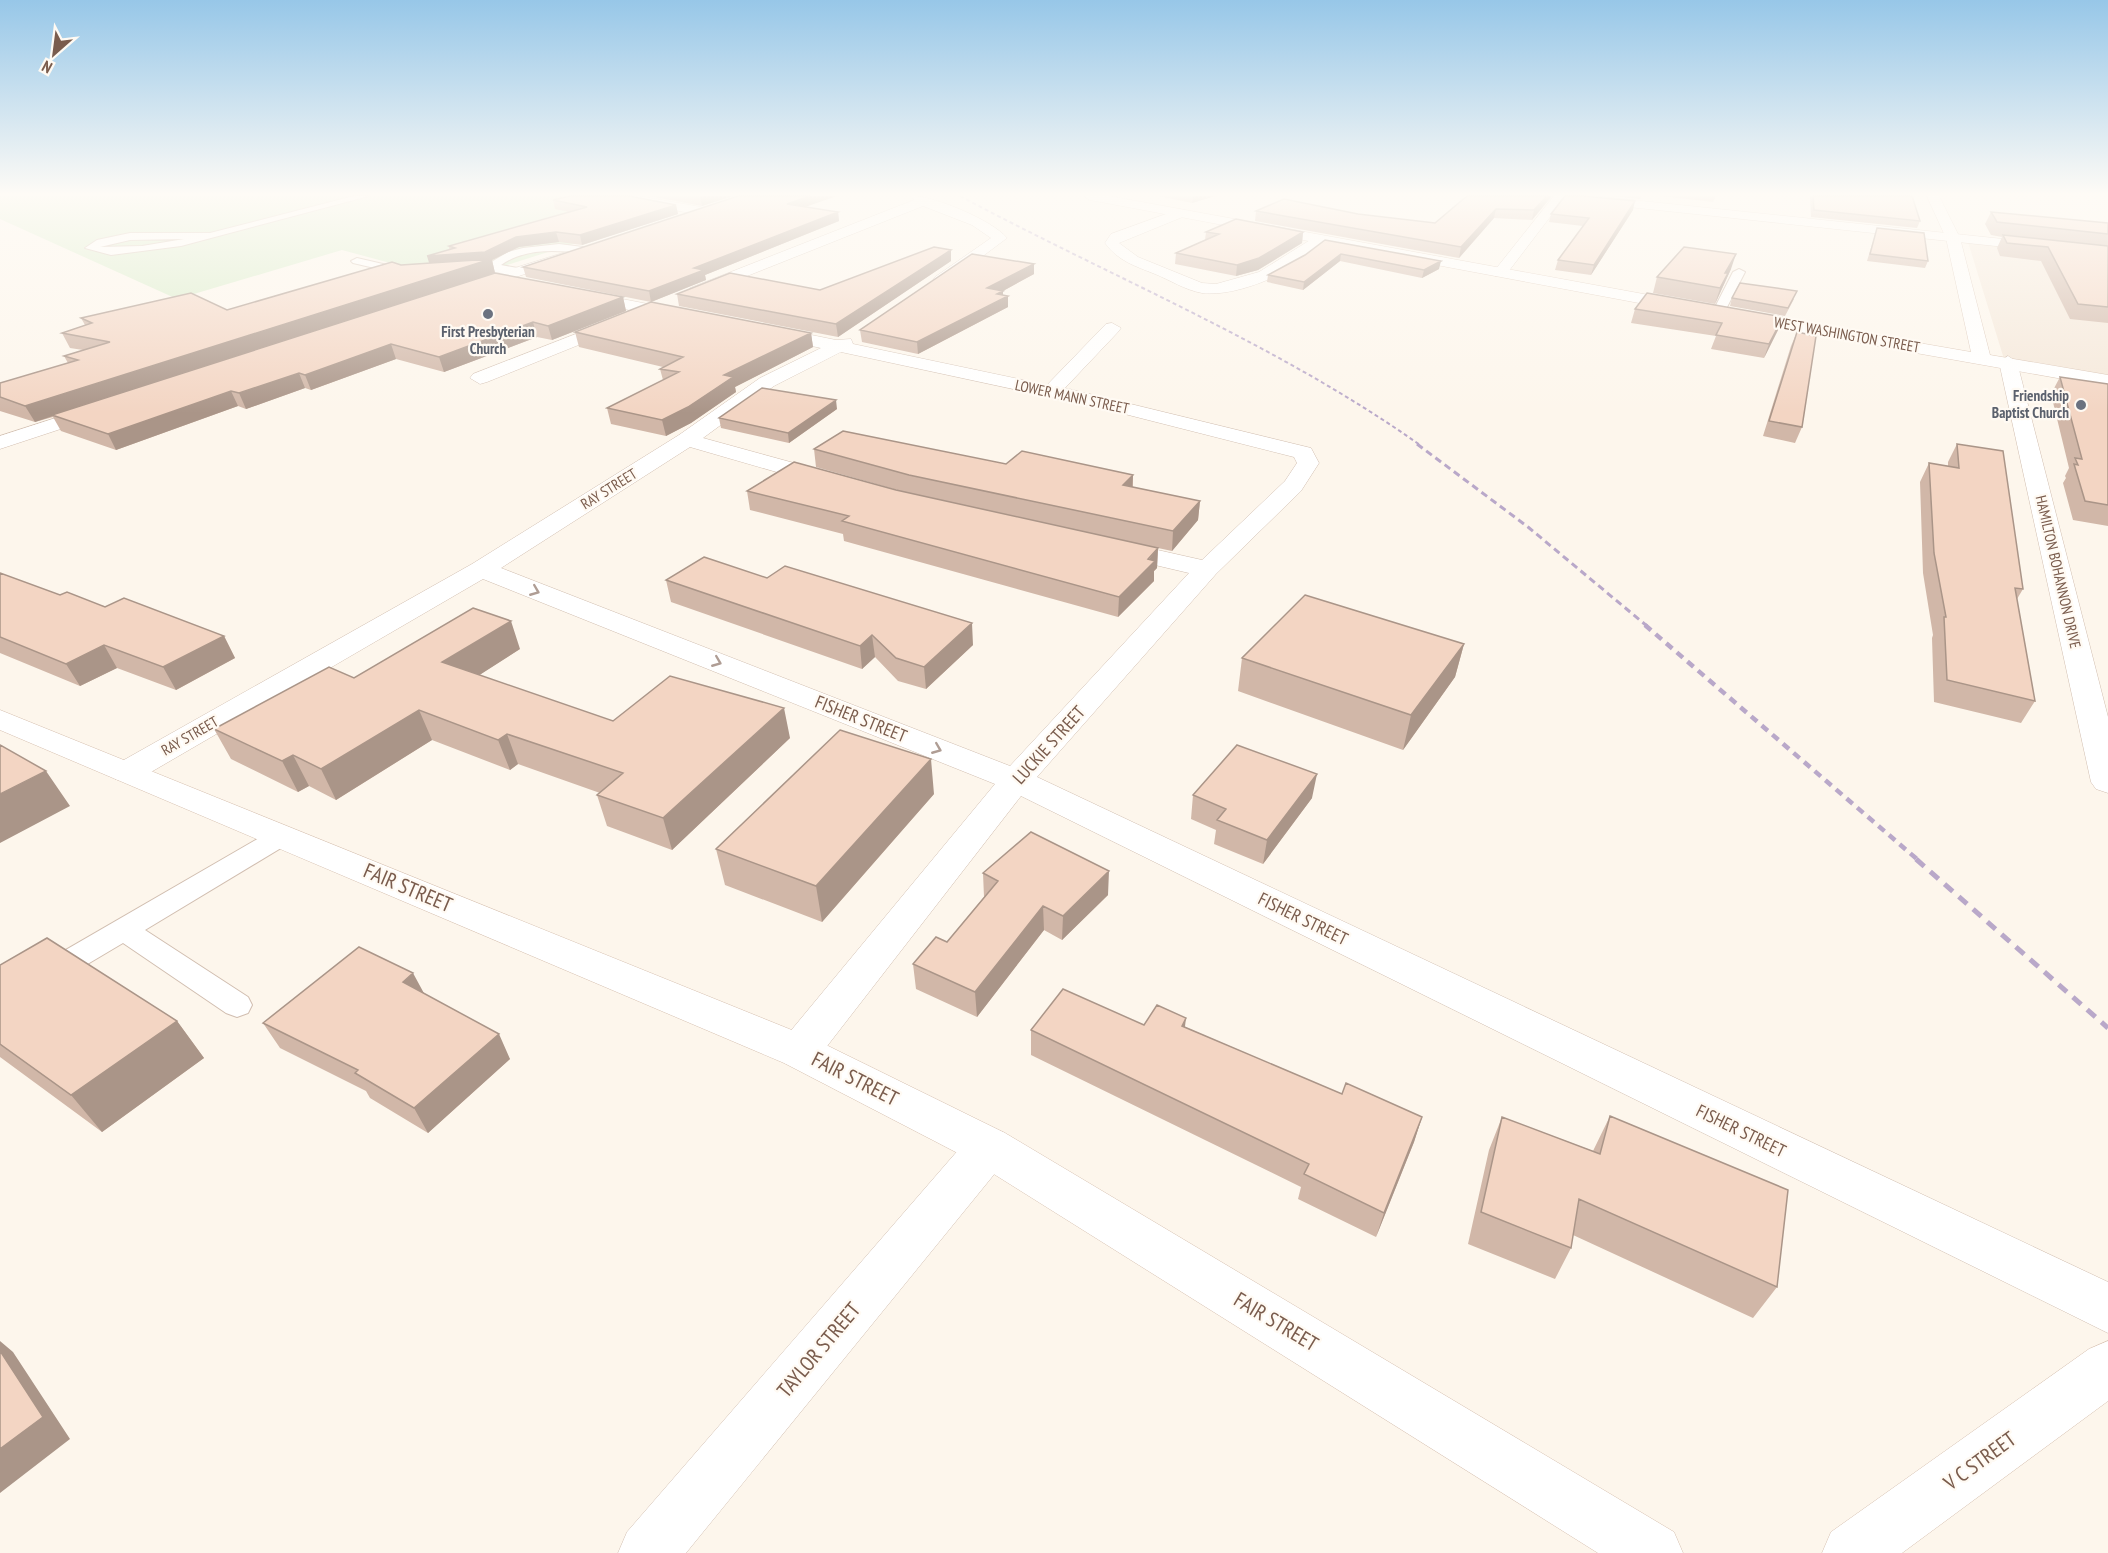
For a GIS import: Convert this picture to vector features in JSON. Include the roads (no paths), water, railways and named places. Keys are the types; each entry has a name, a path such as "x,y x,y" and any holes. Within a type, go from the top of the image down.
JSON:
{"street":[{"path":"451,294 493,273 524,278 544,268"},
{"path":"480,378 750,268"},
{"path":"920,293 956,268"},
{"path":"1156,268 1203,288 1230,287 1277,268"},
{"name":"WEST WASHINGTON STREET","path":"1475,268 2108,381"},
{"path":"1500,273 1504,268"},
{"path":"1960,268 1982,358"},
{"path":"562,292 696,318"},
{"name":"LOWER MANN STREET","path":"752,328 841,345 1051,392 1303,453"},
{"path":"1051,392 1112,328"},
{"name":"RAY STREET","path":"127,772 481,569 687,440 767,382 841,345 861,332"},
{"name":"HAMILTON BOHANNON DRIVE","path":"2008,362 2108,782"},
{"path":"0,443 113,405"},
{"path":"687,440 848,485"},
{"name":"LUCKIE STREET","path":"800,1051 1016,780 1207,569 1293,486 1308,463 1303,453"},
{"path":"1091,543 1207,569"},
{"name":"FISHER STREET","path":"481,569 1016,780 2108,1308"},
{"name":"FAIR STREET","path":"0,719 800,1051 989,1147 1653,1553"},
{"name":"TAYLOR STREET","path":"648,1553 989,1147"},
{"name":"V C STREET","path":"1852,1553 2108,1368"}],"lane":[{"path":"387,268 405,273 426,272"},
{"path":"447,271 493,273 498,268"},
{"path":"1718,313 1739,272"},
{"path":"0,1002 282,836"},
{"path":"123,929 237,1005"}],"railway":[{"path":"1104,268 1252,343 1309,375 1420,445"},
{"path":"1417,444 1528,527 1647,626"},
{"path":"1645,625 1918,860"},
{"path":"1916,859 2108,1028"}],"place":[{"name":"First Presbyterian Church","path":"488,314"},
{"name":"Friendship Baptist Church","path":"2081,405"}]}
